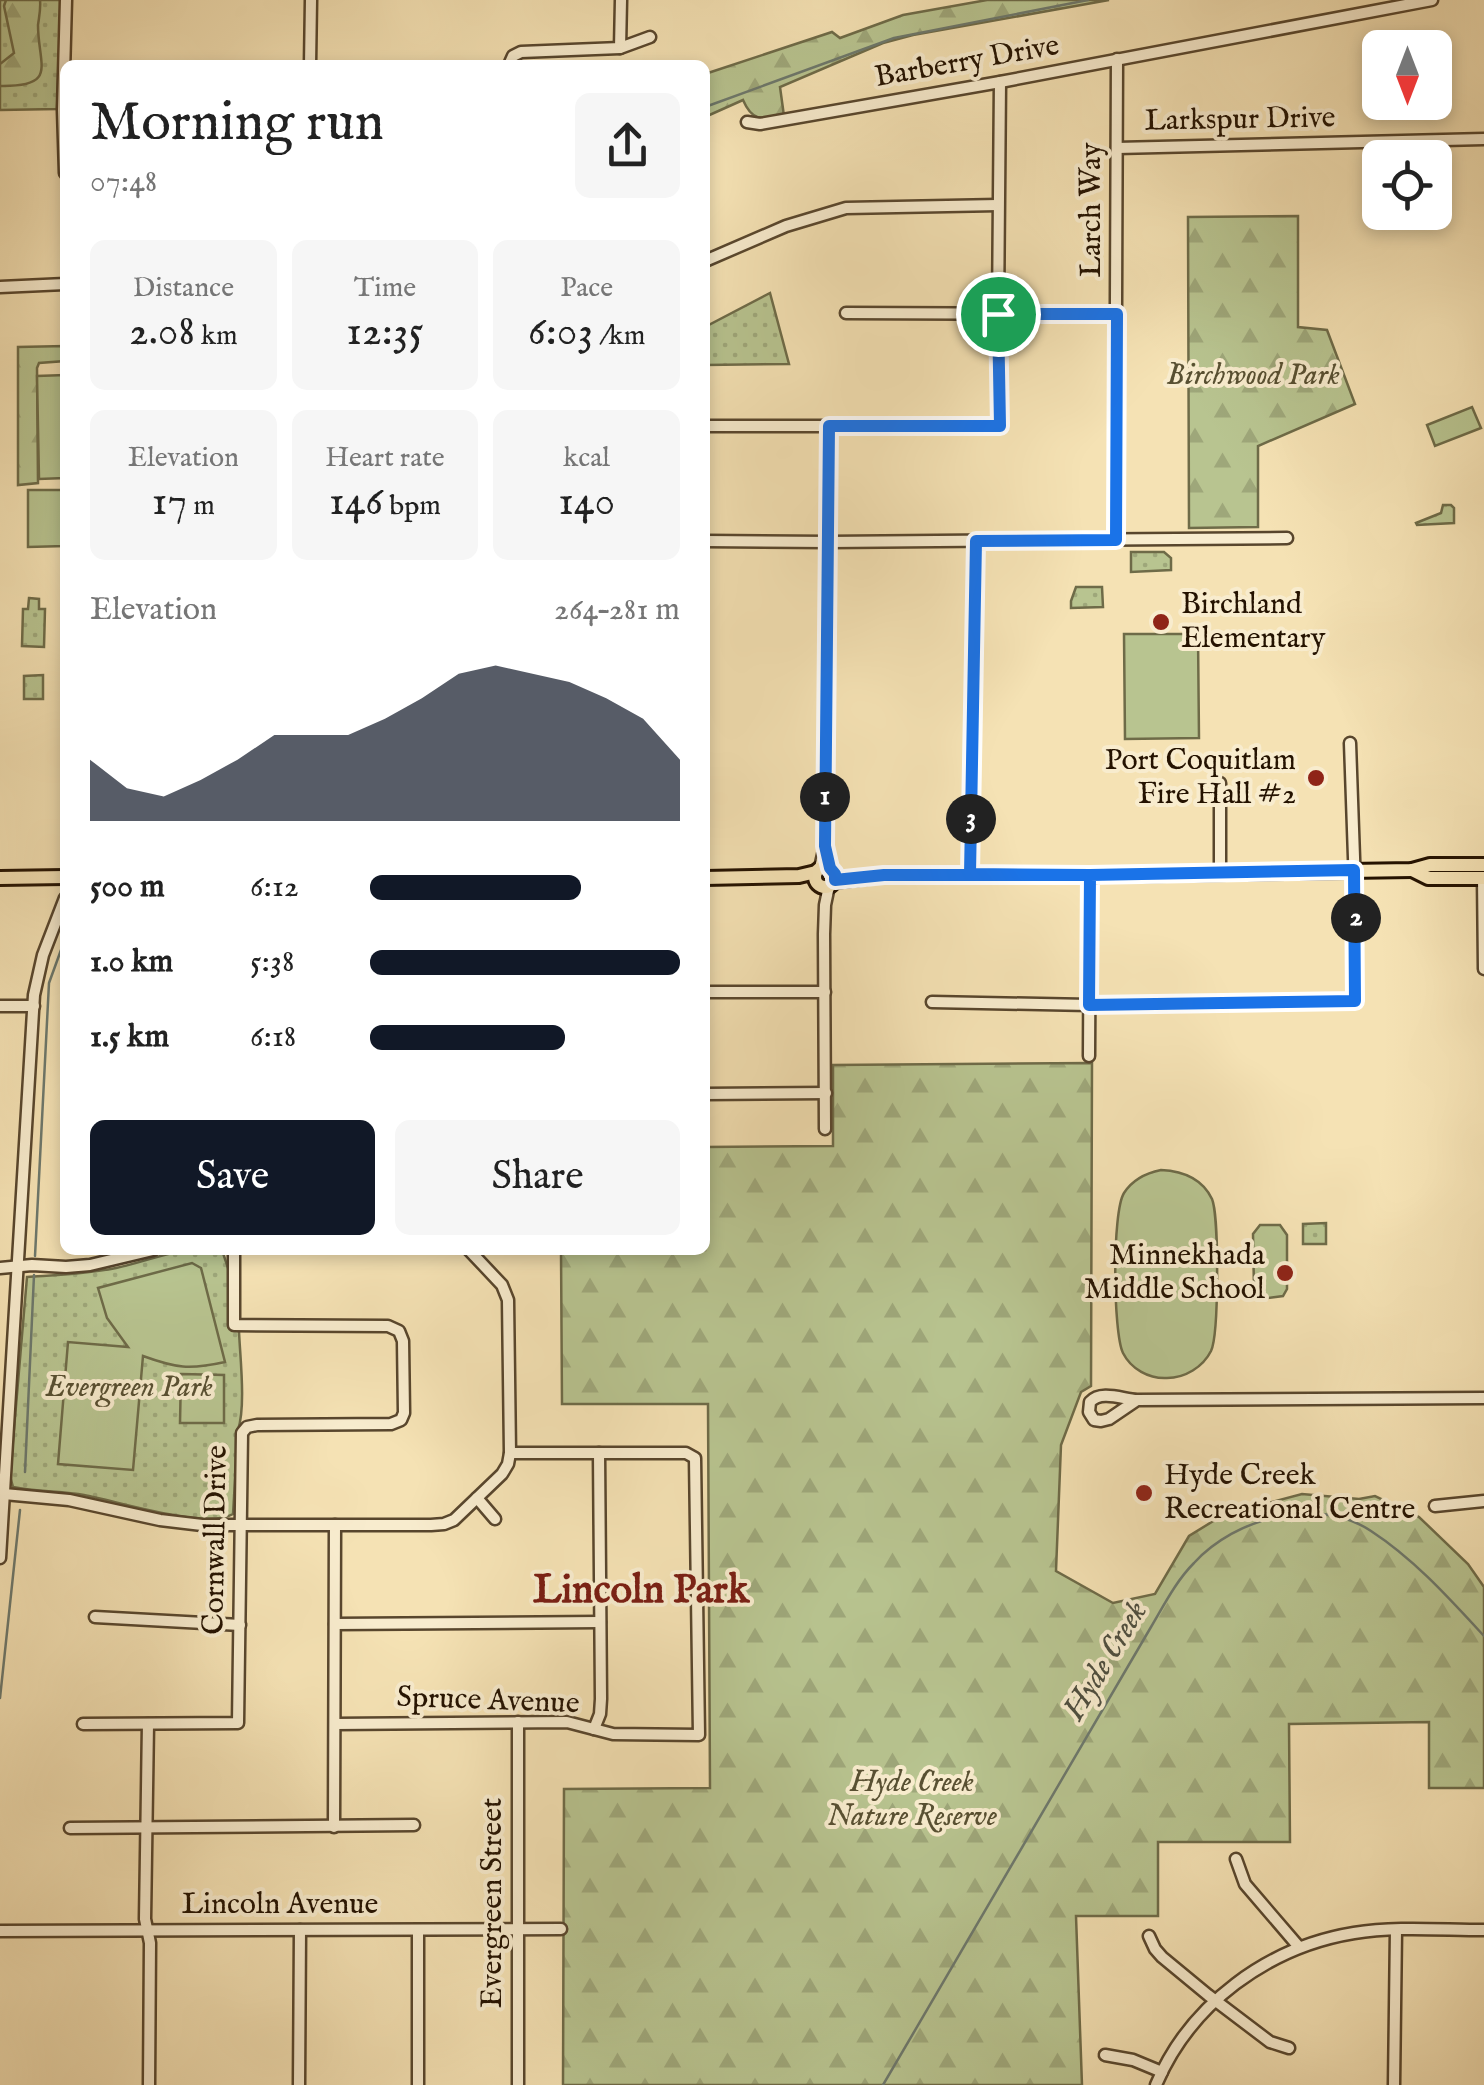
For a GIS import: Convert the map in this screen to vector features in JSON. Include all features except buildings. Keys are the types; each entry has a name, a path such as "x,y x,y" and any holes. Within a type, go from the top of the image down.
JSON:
{"main road":[{"path":"710,878 1412,870 1430,865 1484,864"},
{"path":"1412,870 1428,878 1484,878"},
{"path":"0,878 60,877"}],"street":[{"path":"64,60 66,0"},
{"path":"310,60 311,0"},
{"path":"620,48 621,0"},
{"name":"Barberry Drive","path":"747,122 760,124 1000,82 1432,0"},
{"path":"513,60 523,52 620,48 650,38"},
{"name":"Larch Way","path":"1116,540 1117,59"},
{"path":"710,426 1000,426 1000,82"},
{"name":"Larkspur Drive","path":"1117,148 1484,140"},
{"path":"710,259 786,226 846,208 998,205"},
{"path":"0,287 60,284"},
{"path":"846,314 1117,314"},
{"path":"825,1129 829,426"},
{"path":"710,541 1287,538"},
{"path":"970,874 976,541"},
{"path":"932,1002 1089,1005 1355,1001 1350,743"},
{"path":"1220,783 1220,873"},
{"path":"1089,1056 1090,875"},
{"path":"1484,878 1484,968"},
{"path":"0,1558 34,1006 39,969 60,912"},
{"path":"710,992 825,992"},
{"path":"0,1006 34,1006"},
{"path":"710,1094 826,1094"},
{"path":"0,1268 66,1267 118,1255"},
{"name":"Cornwall Drive","path":"148,1724 238,1723 241,1438 245,1430 257,1425 395,1424 404,1410 404,1341 399,1331 388,1326 234,1325 234,1255"},
{"path":"4,1494 80,1501 178,1523 444,1524 454,1520 502,1474 510,1453 508,1300 502,1285 478,1255"},
{"path":"1137,1400 1484,1398"},
{"path":"510,1453 599,1454 601,1699 594,1729"},
{"name":"Spruce Avenue","path":"334,1724 567,1722 622,1734 699,1735 695,1458 686,1453 599,1454"},
{"path":"477,1498 495,1519"},
{"path":"1435,1506 1484,1501"},
{"path":"334,1827 335,1525"},
{"path":"94,1616 240,1625"},
{"path":"336,1624 600,1622"},
{"name":"Evergreen Street","path":"518,1722 518,2085"},
{"path":"83,1724 148,1724 145,1918 150,1943 149,2085"},
{"path":"70,1828 414,1825"},
{"path":"1236,1860 1245,1884 1299,1948"},
{"name":"Lincoln Avenue","path":"0,1931 561,1929"},
{"path":"300,1930 300,2085"},
{"path":"418,1930 418,2085"},
{"path":"1394,2085 1396,1930"},
{"path":"1156,2085 1189,2030 1215,2000 1266,1963 1299,1948 1355,1933 1484,1930"},
{"path":"1149,1936 1162,1957 1215,2000 1270,2042 1289,2048"},
{"path":"1105,2056 1132,2060 1162,2072"}],"green space":[{"path":"0,0 61,0 57,109 0,110"},
{"path":"6,0 40,0 42,62 38,78 31,83 0,86 0,64 14,53"},
{"path":"987,0 1109,0 883,43 780,87 784,116 759,118 743,100 710,115 710,72 832,32 840,38 903,15"},
{"name":"Birchwood Park","path":"1298,216 1298,327 1327,330 1355,404 1258,446 1258,527 1189,528 1188,217"},
{"path":"770,293 789,364 710,365 710,324"},
{"path":"60,346 60,361 39,363 37,368 38,483 18,485 18,347"},
{"path":"60,375 60,478 39,479 37,376"},
{"path":"1472,407 1481,428 1435,446 1427,425"},
{"path":"28,490 60,490 60,546 28,547"},
{"path":"1443,505 1454,508 1454,523 1417,525 1441,513"},
{"path":"1131,552 1164,552 1171,558 1171,570 1131,572"},
{"path":"1076,587 1102,587 1103,607 1071,608"},
{"path":"29,598 39,599 39,609 45,609 44,647 22,646 23,609 28,609"},
{"path":"1124,634 1198,634 1199,738 1125,739"},
{"path":"43,675 43,699 24,699 24,676"},
{"name":"Hyde Creek Nature Reserve","path":"1092,1063 1091,1386 1081,1392 1061,1445 1056,1571 1113,1603 1155,1594 1189,1536 1223,1515 1302,1494 1359,1499 1375,1496 1419,1517 1468,1564 1484,1587 1484,1788 1429,1788 1429,1722 1289,1724 1290,1842 1158,1842 1158,1916 1076,1916 1082,2085 563,2085 564,1789 710,1788 708,1404 562,1404 561,1255 710,1255 710,1147 833,1146 833,1065"},
{"path":"1161,1170 1191,1177 1208,1192 1214,1210 1217,1250 1216,1322 1211,1351 1193,1370 1167,1378 1147,1375 1126,1359 1120,1341 1116,1298 1120,1204 1131,1184"},
{"path":"1326,1223 1326,1244 1303,1244 1303,1224"},
{"path":"1260,1225 1280,1225 1287,1235 1287,1289 1283,1296 1260,1299 1254,1290 1253,1234"},
{"name":"Evergreen Park","path":"165,1255 224,1255 230,1274 234,1325 239,1331 242,1395 233,1514 220,1518 183,1517 84,1495 13,1487 10,1476 27,1277 125,1266"},
{"path":"192,1263 201,1268 225,1362 183,1366 143,1356 133,1470 58,1464 68,1342 128,1347 107,1318 98,1288"},
{"path":"181,1374 224,1375 224,1423 180,1423"}],"waterway":[{"path":"710,105 894,38 1088,0"},
{"path":"35,1256 49,983 60,953"},
{"path":"25,1472 34,1275"},
{"path":"0,1698 20,1510"},
{"name":"Hyde Creek","path":"883,2085 1171,1594 1211,1547 1231,1534 1278,1517 1302,1513 1350,1520 1402,1554 1484,1636"}],"place":[{"name":"Birchland Elementary","path":"1161,622"},
{"name":"Port Coquitlam Fire Hall #2","path":"1316,778"},
{"name":"Minnekhada Middle School","path":"1285,1273"},
{"name":"Hyde Creek Recreational Centre","path":"1144,1493"}],"district":[{"name":"Lincoln Park","path":"641,1591"}],"route":[{"path":"998,314 1000,426 829,426 825,846 835,880 872,875 970,874 1090,875 1354,870 1355,1001 1089,1005 1090,875 1071,875 970,874 976,541 1116,540 1117,314 998,314"}]}
